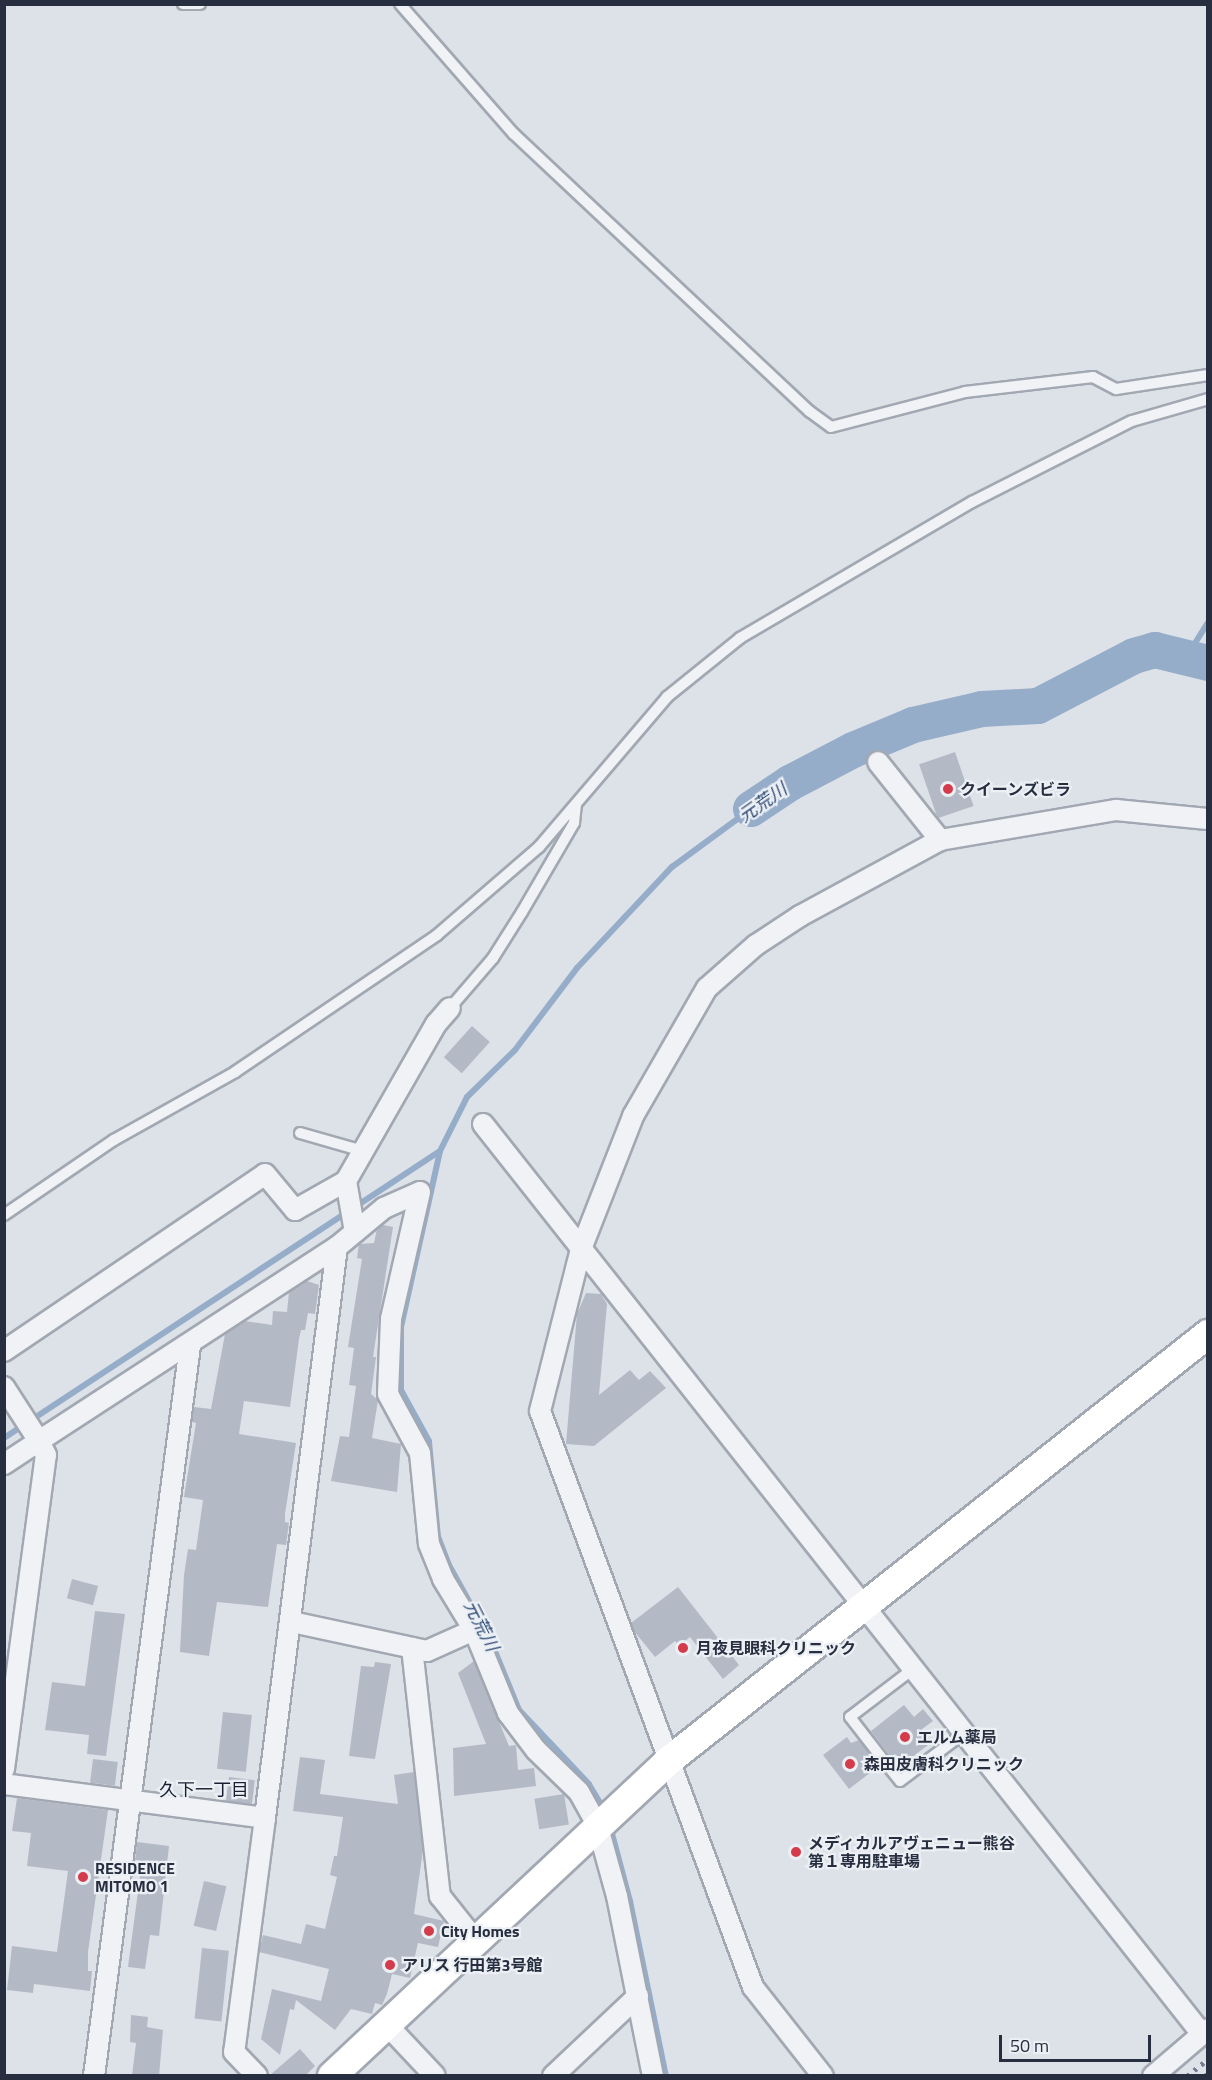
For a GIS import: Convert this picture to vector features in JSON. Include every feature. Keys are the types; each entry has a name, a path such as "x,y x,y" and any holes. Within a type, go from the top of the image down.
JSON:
{"street":[{"path":"878,762 940,840"},
{"path":"823,2076 753,1987 667,1762 540,1411 581,1249 633,1116 707,988 756,945 800,916 940,840 1116,810 1208,819"},
{"path":"353,1227 346,1186 363,1151 436,1024 450,1008"},
{"path":"483,1124 963,1733 1205,2031 1153,2076"},
{"path":"4,1351 266,1174 295,1210 346,1186"},
{"path":"4,1464 36,1437 190,1346 337,1247 353,1227 384,1208 420,1192 391,1319 388,1394 420,1453 429,1544 443,1579 474,1630 508,1713 536,1750 579,1792 597,1824 638,1996 652,2076"},
{"path":"257,2076 234,2052 292,1622 337,1247"},
{"path":"332,2076 597,1824 667,1762 1208,1334"},
{"path":"94,2076 190,1346"},
{"path":"4,1387 46,1455 4,1769"},
{"path":"292,1622 427,1651 474,1630"},
{"path":"412,1648 440,1896 476,1940"},
{"path":"4,1784 265,1818"},
{"path":"553,2076 638,1996"},
{"path":"386,2024 435,2076"}],"lane":[{"path":"183,4 200,4"},
{"path":"400,4 513,134 809,411 831,427 965,392 1093,377 1116,389 1208,375"},
{"path":"4,1215 114,1140 235,1072 437,934 539,847 667,697 740,638 972,502 1132,421 1208,399"},
{"path":"450,1008 493,958 522,912 574,823 576,804"},
{"path":"300,1133 363,1151"},
{"path":"913,1669 850,1717 856,1725 900,1781 963,1733"}],"building":[{"name":"クイーンズビラ","path":"955,752 974,806 938,818 919,764"},
{"path":"472,1026 490,1042 462,1073 444,1057"},
{"path":"383,1225 393,1227 373,1357 376,1357 371,1394 378,1400 372,1438 401,1444 397,1492 331,1481 340,1436 349,1437 356,1386 349,1385 354,1348 348,1347 362,1259 357,1258 359,1244 374,1243 377,1229"},
{"path":"307,1281 319,1285 315,1314 308,1313 305,1330 301,1330 290,1407 244,1401 239,1434 296,1443 285,1514 285,1522 289,1523 286,1545 277,1544 268,1607 217,1602 209,1656 180,1652 184,1575 188,1549 196,1550 203,1500 184,1497 196,1423 192,1422 194,1407 211,1409 225,1334 245,1321 272,1325 273,1311 287,1312 289,1292"},
{"path":"586,1293 601,1294 607,1304 599,1395 630,1370 639,1380 650,1371 666,1388 594,1446 566,1444 577,1314"},
{"path":"72,1579 98,1586 93,1605 67,1598"},
{"path":"678,1587 739,1665 723,1679 690,1637 679,1646 675,1641 655,1657 634,1631 631,1623"},
{"path":"95,1611 125,1614 106,1756 87,1754 89,1735 45,1730 52,1682 85,1686"},
{"path":"474,1661 509,1746 516,1745 518,1770 534,1768 536,1786 454,1796 453,1748 486,1744 458,1673"},
{"path":"375,1662 391,1664 375,1759 349,1756 361,1666 374,1667"},
{"name":"エルム薬局","path":"904,1705 914,1717 923,1709 933,1721 922,1729 932,1742 903,1764 895,1754 891,1757 871,1731"},
{"path":"223,1712 252,1715 246,1772 217,1769"},
{"name":"森田皮膚科クリニック","path":"847,1737 851,1743 859,1740 879,1766 849,1789 823,1755"},
{"path":"300,1757 325,1760 320,1794 398,1804 394,1775 414,1772 423,1850 414,1914 444,1921 438,1947 418,1943 410,1978 392,1974 382,2005 375,2003 372,2014 351,2009 335,2030 296,2000 294,2010 290,2009 280,2055 261,2039 272,1989 321,2001 329,1969 259,1952 263,1935 301,1944 306,1924 325,1929 337,1877 330,1875 334,1856 337,1856 343,1817 293,1811"},
{"path":"93,1759 118,1762 115,1786 90,1783"},
{"path":"229,1777 255,1780 252,1804 226,1801"},
{"path":"564,1794 569,1825 539,1829 534,1799"},
{"path":"17,1798 108,1810 88,1952 88,1971 92,1971 90,1991 34,1984 33,1993 7,1990 12,1946 57,1952 68,1871 27,1866 31,1833 12,1831"},
{"path":"137,1842 169,1846 159,1936 150,1935 145,1969 128,1967 142,1861 135,1860"},
{"path":"204,1881 226,1886 216,1931 194,1926"},
{"path":"202,1948 229,1951 221,2021 195,2019"},
{"path":"131,2015 148,2017 147,2027 163,2030 159,2076 132,2076 136,2043 130,2042"},
{"path":"300,2049 315,2066 305,2076 269,2076"}],"waterway":[{"path":"1187,656 1208,623"},
{"name":"元荒川","path":"751,809 790,783 853,750 913,725 982,709 1038,706 1134,656 1155,650 1208,663"},
{"name":"元荒川","path":"605,1811 589,1784 519,1710 490,1639 449,1565 438,1537 429,1441 401,1390 401,1327 440,1151 467,1097 515,1050 577,968 672,867 751,809"},
{"name":"元荒川","path":"4,1438 440,1151"},
{"name":"元荒川","path":"610,1826 630,1901 666,2076"}],"railway":[{"path":"1187,2076 1208,2059"},
{"path":"1205,2076 1208,2073"}],"place":[{"name":"クイーンズビラ","path":"948,789"},
{"name":"月夜見眼科クリニック","path":"683,1648"},
{"name":"エルム薬局","path":"905,1737"},
{"name":"森田皮膚科クリニック","path":"850,1764"},
{"name":"メディカルアヴェニュー熊谷 第１専用駐車場","path":"796,1852"},
{"name":"RESIDENCE MITOMO 1","path":"83,1877"},
{"name":"City Homes","path":"429,1931"},
{"name":"アリス 行田第3号館","path":"390,1965"}],"district":[{"name":"久下一丁目","path":"204,1790"}]}
